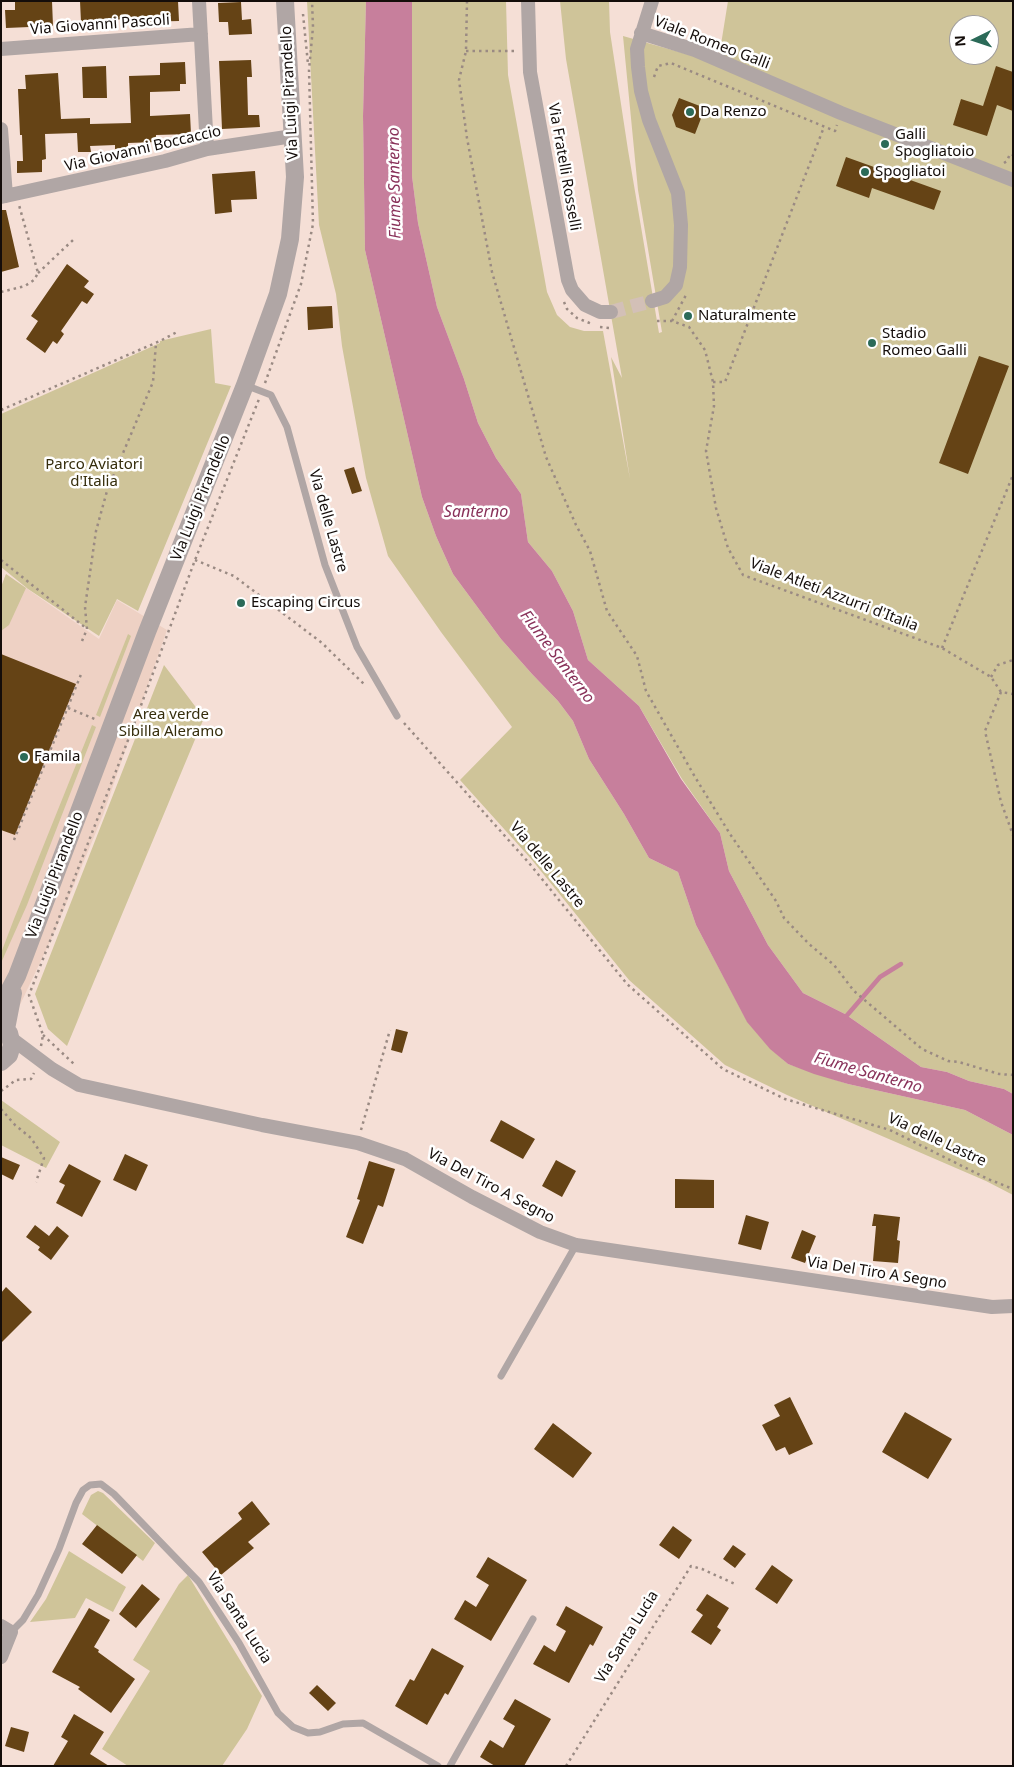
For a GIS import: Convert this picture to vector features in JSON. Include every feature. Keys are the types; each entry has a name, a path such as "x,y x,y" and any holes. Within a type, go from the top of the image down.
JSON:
{"street":[{"path":"200,1 207,149"},
{"name":"Via Luigi Pirandello","path":"1,1006 17,976 147,632 245,385 278,294 290,239 295,177 285,1"},
{"name":"Via Fratelli Rosselli","path":"528,1 530,72 568,280 572,290 585,305 600,312 611,312"},
{"path":"641,33 652,1"},
{"name":"Viale Romeo Galli","path":"652,301 665,297 676,284 680,267 681,215 675,181 649,120 642,91 637,49 641,33 695,50 842,113 1013,180"},
{"name":"Via Giovanni Pascoli","path":"1,49 201,34"},
{"path":"1,129 3,197"},
{"name":"Via Giovanni Boccaccio","path":"3,197 165,161 207,149 293,136"},
{"name":"Via Luigi Pirandello","path":"6,1042 17,976"},
{"name":"Via Del Tiro A Segno","path":"6,1042 79,1085 262,1125 358,1143 406,1159 472,1197 540,1232 576,1245 992,1308 1013,1306"},
{"name":"Via Santa Lucia","path":"1,1657 6,1629"}],"lane":[{"name":"Via delle Lastre","path":"245,385 271,395 287,427 325,565 357,646 397,716"},
{"path":"500,1376 576,1245"},
{"name":"Via Santa Lucia","path":"6,1629 23,1620 38,1595 83,1490 90,1485 101,1484 114,1494 199,1582 239,1643 278,1713 292,1727 308,1733 320,1732 343,1724 363,1723 438,1766"},
{"path":"450,1766 533,1619"}],"path":[{"path":"302,11 309,70 313,27 312,1"},
{"path":"467,1 466,52 459,80 467,138 492,272 546,457 590,552 608,611 637,656 646,691 694,777 776,901 784,918 809,944 834,965 854,991 922,1049 948,1061 959,1062 999,1074 1013,1075"},
{"path":"466,52 517,51"},
{"path":"651,84 658,66 671,62 835,131 842,113"},
{"path":"713,382 725,382 824,127"},
{"path":"19,204 38,273"},
{"path":"1,292 25,286 34,280 38,273 73,240"},
{"path":"672,321 689,287"},
{"name":"Viale Atleti Azzurri d'Italia","path":"657,321 672,321 689,327 705,350 713,382 714,406 706,451 716,508 728,548 743,575 942,648 991,677"},
{"path":"1,410 156,343 177,332"},
{"path":"82,641 87,629 85,607 96,531 107,491 153,382 156,343"},
{"path":"942,648 1013,475"},
{"path":"1,560 87,629"},
{"path":"78,1068 43,1035 29,995 130,735 194,560 234,576 322,643 370,689"},
{"path":"1013,660 998,665 991,677 1001,692 1013,694"},
{"path":"14,840 82,672"},
{"path":"1001,692 984,731 1001,802 1013,835"},
{"name":"Via delle Lastre","path":"397,716 529,863 627,984 723,1069 785,1100 890,1130 988,1179 1013,1189"},
{"path":"358,1143 390,1030"},
{"path":"2,1090 16,1080 32,1079 38,1062 43,1035"},
{"path":"1,1109 15,1125 31,1138 44,1158 36,1182"},
{"name":"Via Santa Lucia","path":"566,1766 691,1566 736,1584"}],"shaded area":[{"path":"6,574 99,639 117,600 167,630 103,815 55,931 1,1045 1,587"}],"green space":[{"path":"307,1 366,1 363,116 365,250 422,497 436,536 453,574 501,639 558,701 573,721 589,759 649,858 678,872 696,925 747,1021 770,1048 788,1064 848,1084 965,1110 1013,1135 1013,1195 986,1181 787,1095 725,1065 629,980 532,860 460,780 512,727 441,632 388,556 366,478 342,346 336,294 319,225"},
{"path":"412,1 506,1 508,75 547,292 557,315 570,327 584,331 603,331 630,479 611,357 622,378 566,59 560,1 609,1 610,32 659,333 662,332 638,190 623,36 718,63 728,1 1013,1 1013,1094 1004,1089 969,1081 947,1072 921,1067 845,1014 803,993 768,945 729,871 720,833 682,779 639,706 588,660 573,611 552,571 528,542 521,494 496,458 478,423 437,307 418,223 412,176"},
{"name":"Parco Aviatori d'Italia","path":"211,329 215,383 231,386 138,611 117,599 99,636 28,589 1,567 1,414 160,343 160,341"},
{"path":"6,574 26,588 9,625 1,631 1,587"},
{"path":"128,634 131,636 100,717 96,715"},
{"name":"Area verde Sibilla Aleramo","path":"164,665 204,718 67,1046 48,1029 35,994"},
{"path":"92,725 96,727 27,905 1,963 1,953 14,919"},
{"path":"1,1100 60,1142 46,1168 1,1145"},
{"path":"98,1491 103,1493 155,1543 143,1561 82,1514 91,1495"},
{"path":"69,1551 126,1587 113,1612 86,1598 75,1618 30,1622 46,1599"},
{"path":"188,1575 262,1696 247,1729 222,1766 128,1766 102,1749 150,1671 133,1660 179,1584"}],"water":[{"name":"Santerno","path":"366,1 412,1 412,176 418,223 437,307 478,423 496,458 521,494 528,542 552,571 573,611 588,660 639,706 681,779 720,833 729,871 768,945 803,993 845,1014 921,1067 947,1072 969,1081 1004,1089 1013,1094 1013,1135 965,1110 848,1084 814,1074 788,1064 770,1049 747,1022 696,925 678,872 649,858 589,759 573,721 558,701 501,639 453,574 436,536 422,497 365,250 363,116"}],"building":[{"path":"15,1 52,1 53,26 6,28 5,10 15,10"},
{"path":"80,1 178,1 179,21 140,22 140,18 81,22"},
{"path":"241,2 242,20 251,19 252,34 229,35 228,22 219,22 218,3"},
{"path":"251,60 252,77 247,77 248,115 259,115 260,127 222,129 219,61"},
{"path":"185,62 186,84 180,84 180,91 150,92 150,116 190,114 191,134 156,135 156,142 128,143 128,148 115,149 115,145 90,146 91,152 78,152 77,133 45,134 46,159 42,160 42,172 17,173 17,161 23,161 18,89 26,89 25,75 58,73 61,119 90,118 90,124 131,123 129,76 160,75 160,63"},
{"path":"106,66 107,98 83,98 82,67"},
{"path":"996,66 1013,72 1013,111 997,105 987,136 953,125 961,99 983,106"},
{"path":"679,98 705,108 695,134 676,127 672,115"},
{"name":"Spogliatoi","path":"846,157 941,191 934,210 872,188 869,198 836,186"},
{"path":"255,171 257,199 231,200 232,212 215,214 212,174"},
{"path":"1,210 6,210 19,267 1,272"},
{"path":"67,264 89,281 84,287 94,294 87,304 82,301 61,331 64,334 57,344 53,341 45,353 26,339 38,321 31,316"},
{"path":"332,306 333,328 308,330 307,307"},
{"path":"979,356 1009,366 968,474 939,463"},
{"path":"354,467 362,491 352,494 344,470"},
{"name":"Famila","path":"1,654 76,684 15,835 1,830"},
{"path":"396,1029 408,1032 402,1053 391,1050"},
{"path":"501,1120 535,1139 523,1159 490,1141"},
{"path":"125,1154 148,1165 136,1191 113,1180"},
{"path":"1,1157 20,1165 13,1180 1,1174"},
{"path":"556,1160 576,1171 562,1197 542,1186"},
{"path":"369,1161 395,1169 383,1207 378,1205 363,1244 346,1237 360,1200 357,1199"},
{"path":"69,1164 101,1181 82,1217 56,1203 65,1185 59,1182"},
{"path":"675,1179 714,1180 714,1208 675,1208"},
{"path":"874,1214 900,1217 897,1240 900,1241 898,1263 873,1261 876,1226 872,1226"},
{"path":"746,1215 769,1222 761,1250 738,1244"},
{"path":"35,1225 49,1236 57,1226 69,1236 51,1260 38,1250 40,1247 26,1237"},
{"path":"802,1230 816,1236 805,1263 791,1258"},
{"path":"6,1287 32,1312 1,1343 1,1293"},
{"path":"790,1397 813,1444 789,1455 785,1447 776,1451 762,1425 780,1416 774,1405"},
{"path":"905,1412 952,1439 928,1479 882,1452"},
{"path":"553,1423 592,1453 573,1478 534,1449"},
{"path":"252,1501 270,1524 248,1542 254,1548 221,1575 202,1552 242,1519 238,1513"},
{"path":"97,1525 137,1555 122,1574 82,1544"},
{"path":"673,1526 692,1540 679,1559 659,1545"},
{"path":"733,1545 746,1554 735,1568 723,1559"},
{"path":"488,1557 527,1580 491,1641 454,1619 465,1600 476,1607 489,1585 476,1577"},
{"path":"772,1565 793,1580 777,1604 755,1589"},
{"path":"142,1584 160,1599 136,1628 119,1614"},
{"path":"707,1594 729,1608 717,1627 721,1630 711,1645 691,1632 703,1615 696,1610"},
{"path":"566,1606 603,1627 593,1646 590,1644 569,1683 533,1664 544,1645 555,1652 566,1631 556,1625"},
{"path":"89,1608 110,1620 94,1647 135,1679 111,1713 78,1689 80,1687 52,1672"},
{"path":"432,1648 464,1666 448,1695 445,1693 427,1725 395,1706 410,1679 414,1681"},
{"path":"317,1685 336,1703 328,1711 309,1693"},
{"path":"515,1699 551,1719 524,1766 495,1766 480,1757 490,1740 503,1748 515,1726 503,1719"},
{"path":"74,1714 104,1732 90,1754 109,1766 53,1766 68,1741 61,1737"},
{"path":"11,1727 29,1732 24,1752 5,1746"}],"waterway":[{"path":"843,1020 880,977 901,964"}],"tunnel":[{"path":"611,312 652,301"}],"place":[{"name":"Da Renzo","path":"690,112"},
{"name":"Galli Spogliatoio","path":"885,144"},
{"name":"Spogliatoi","path":"865,172"},
{"name":"Naturalmente","path":"688,316"},
{"name":"Stadio Romeo Galli","path":"872,343"},
{"name":"Escaping Circus","path":"241,603"},
{"name":"Famila","path":"24,757"}],"water label":[{"name":"Fiume Santerno","path":"395,183"},
{"name":"Fiume Santerno","path":"557,657"},
{"name":"Fiume Santerno","path":"868,1073"}]}
